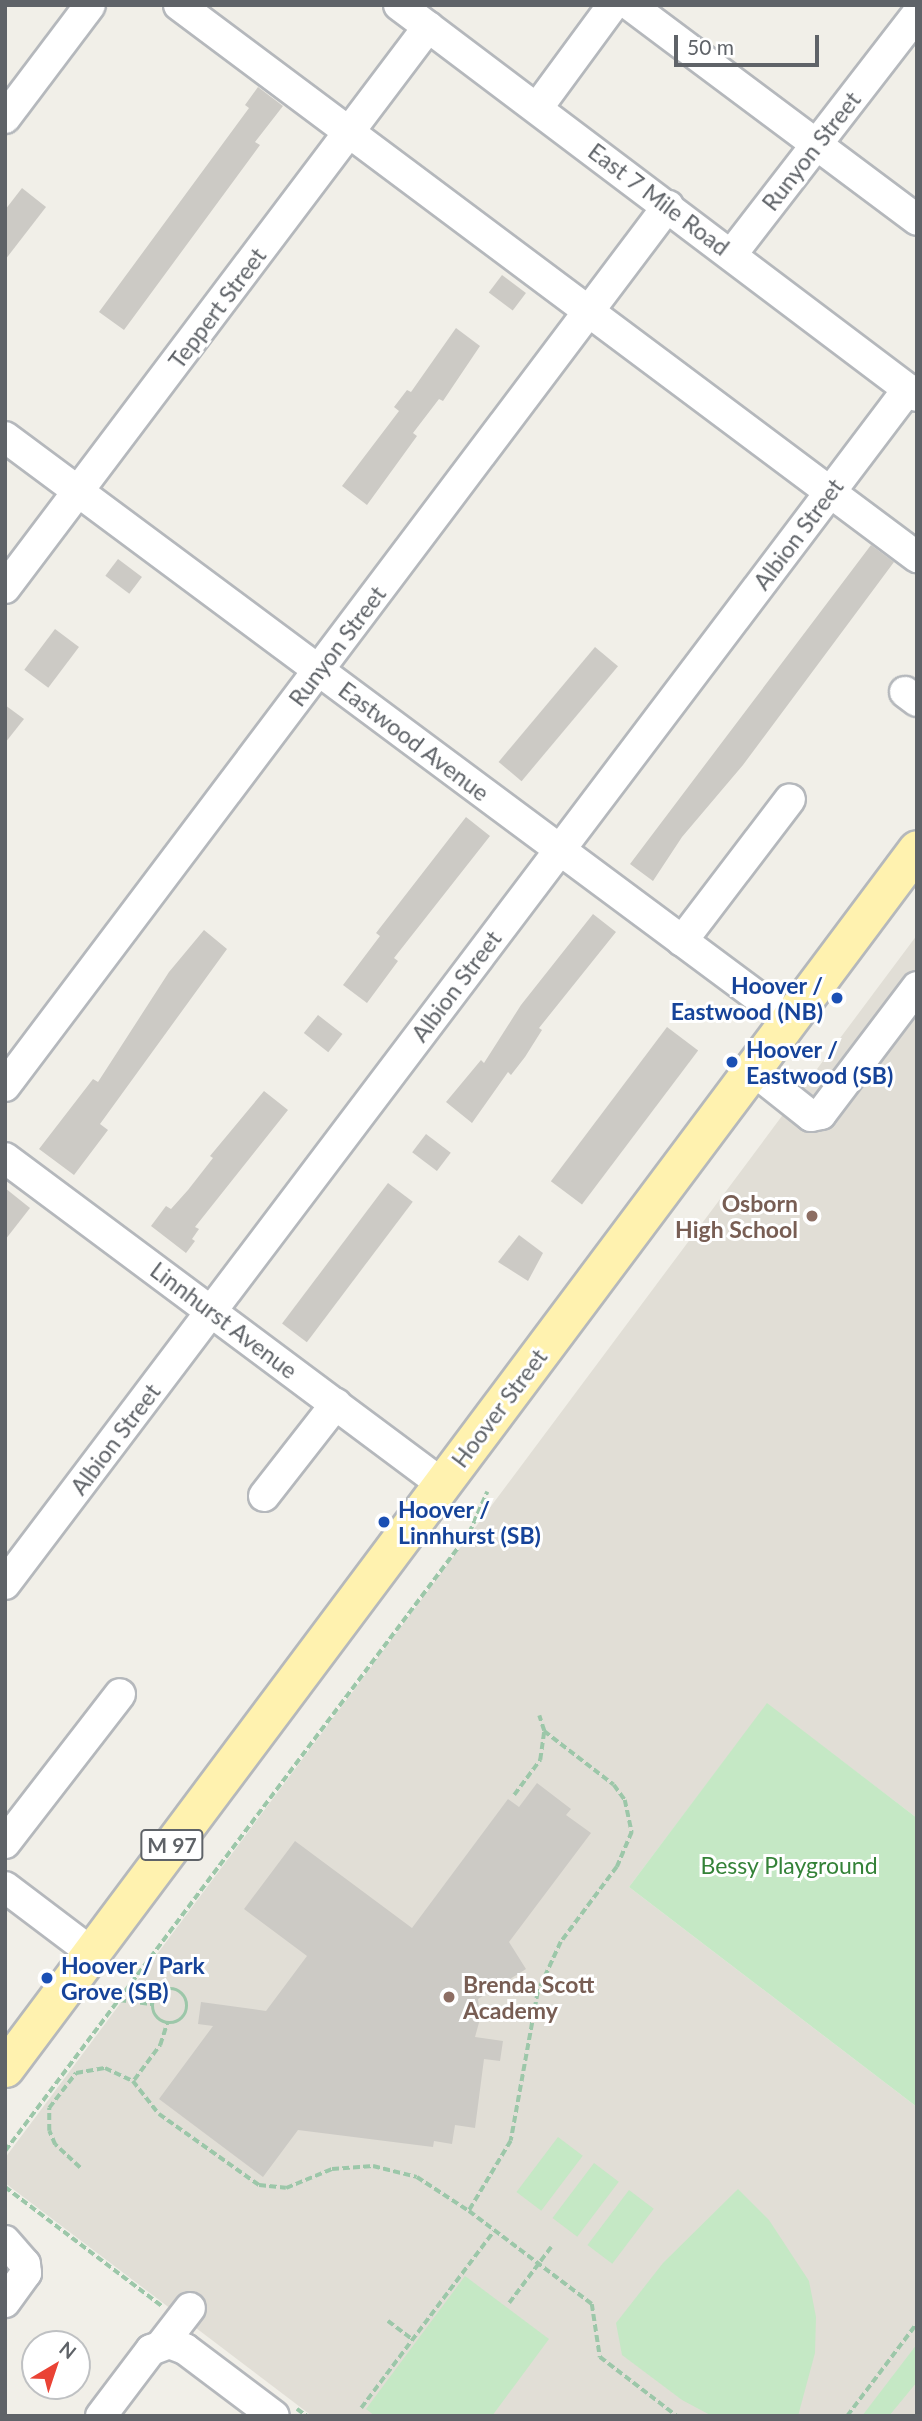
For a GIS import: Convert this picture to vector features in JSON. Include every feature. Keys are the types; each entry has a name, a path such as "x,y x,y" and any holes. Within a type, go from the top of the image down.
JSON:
{"main road":[{"name":"Hoover Street","path":"5,2068 915,854"}],"street":[{"path":"5,118 90,5"},
{"path":"179,5 917,557"},
{"name":"East 7 Mile Road","path":"399,5 538,107 912,392"},
{"path":"538,107 613,5"},
{"path":"630,5 917,220"},
{"name":"Runyon Street","path":"731,255 917,15"},
{"name":"Teppert Street","path":"5,588 428,27"},
{"name":"Runyon Street","path":"5,1086 668,206"},
{"name":"Albion Street","path":"5,1584 831,491 912,392"},
{"name":"Eastwood Avenue","path":"5,437 789,1020"},
{"path":"682,941 790,799"},
{"path":"752,1070 811,1116 821,1114 917,987"},
{"name":"Linnhurst Avenue","path":"5,1158 442,1484"},
{"path":"264,1496 336,1404"},
{"path":"5,1843 120,1694"},
{"path":"5,1887 91,1952"},
{"path":"5,2241 25,2264 26,2273 5,2302"},
{"path":"101,2416 151,2350 176,2329 186,2349 280,2408"}],"path":[{"path":"5,2151 469,1532 487,1492"},
{"path":"514,1795 540,1760 544,1731 539,1716"},
{"path":"469,2211 511,2141 538,1992 561,1942 617,1867 632,1832 628,1808 614,1785 544,1731"},
{"path":"133,2081 160,2045 167,2023 184,2016 184,1996 175,1989 163,1990 153,2004"},
{"path":"119,2000 153,2004"},
{"path":"153,2004 156,2015 167,2023"},
{"path":"80,2168 55,2146 49,2131 49,2108 55,2095 76,2073 91,2067 118,2072 133,2081 159,2114 258,2185 286,2188 332,2169 373,2166 417,2177 469,2211 592,2304 600,2357 677,2416"},
{"path":"5,2187 176,2329"},
{"path":"360,2408 494,2231"},
{"path":"509,2303 551,2247"},
{"path":"388,2320 412,2339"},
{"path":"847,2416 917,2323"},
{"path":"280,2408 307,2416"}],"shaded area":[{"name":"Brenda Scott Academy","path":"917,935 917,1818 767,1704 629,1887 917,2107 917,2416 312,2416 5,2183 5,2158"}],"green space":[{"name":"Bessy Playground","path":"767,1703 917,1818 917,2107 629,1887"},
{"path":"558,2137 583,2156 541,2211 516,2192"},
{"path":"594,2163 619,2182 577,2237 552,2218"},
{"path":"738,2189 769,2220 809,2281 816,2317 815,2353 798,2416 712,2416 682,2400 622,2355 616,2323 663,2263"},
{"path":"629,2190 654,2209 612,2264 587,2245"},
{"path":"465,2276 549,2339 492,2416 375,2416 366,2409"},
{"path":"917,2344 917,2382 889,2416 862,2416"}],"building":[{"path":"258,87 283,106 255,142 260,145 124,330 99,312 249,108 245,105"},
{"path":"22,188 46,207 5,260 5,210"},
{"path":"502,275 526,293 513,311 489,293"},
{"path":"456,328 480,346 443,401 439,399 413,433 417,436 367,505 342,486 399,411 394,407 407,390 411,392"},
{"path":"871,545 894,562 743,765 682,837 653,881 630,864"},
{"path":"118,559 142,577 129,594 105,576"},
{"path":"55,629 79,647 48,688 24,670"},
{"path":"595,647 618,666 522,781 499,762"},
{"path":"5,705 24,719 5,743"},
{"path":"466,817 490,836 394,958 398,961 367,1003 343,985 380,936 376,933"},
{"path":"593,914 616,932 539,1028 542,1030 525,1057 511,1075 508,1072 472,1123 446,1102 481,1060 484,1063 521,1005"},
{"path":"204,930 227,949 100,1124 108,1130 74,1175 39,1149 93,1079 98,1082 169,972"},
{"path":"318,1015 342,1034 328,1052 304,1033"},
{"path":"667,1027 698,1050 582,1205 551,1181"},
{"path":"264,1091 288,1110 195,1227 199,1229 192,1239 195,1241 186,1253 151,1226 166,1206 171,1209 188,1190 213,1158 210,1156"},
{"path":"426,1134 451,1153 437,1171 412,1152"},
{"path":"388,1183 413,1202 307,1342 282,1324"},
{"path":"5,1188 30,1208 5,1240"},
{"path":"519,1235 543,1253 528,1281 498,1262"},
{"path":"537,1783 571,1809 566,1815 591,1833 509,1942 526,1969 478,1999 480,2019 475,2037 503,2041 500,2061 484,2059 475,2128 455,2125 452,2144 434,2141 433,2147 298,2130 263,2177 159,2099 213,2026 198,2024 201,2002 266,2011 307,1956 244,1909 295,1841 412,1928 508,1799 519,1807"}],"place":[{"name":"Hoover / Eastwood (NB)","path":"837,998"},
{"name":"Hoover / Eastwood (SB)","path":"732,1062"},
{"name":"Osborn High School","path":"812,1216"},
{"name":"Hoover / Linnhurst (SB)","path":"384,1522"},
{"name":"Hoover / Park Grove (SB)","path":"47,1978"},
{"name":"Brenda Scott Academy","path":"449,1997"}]}
